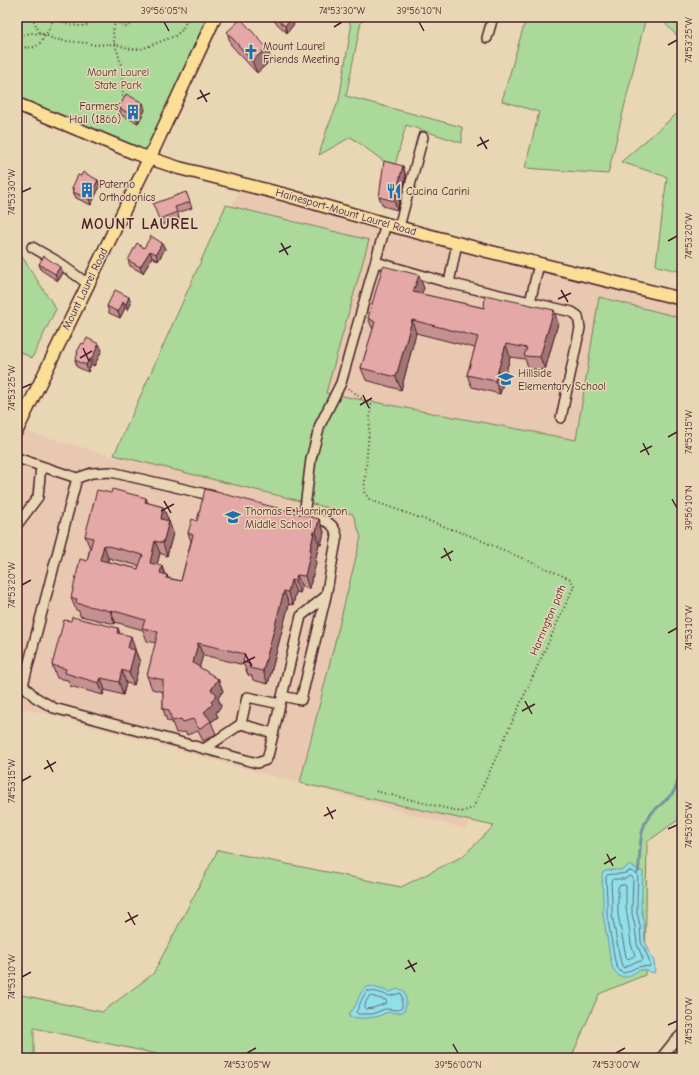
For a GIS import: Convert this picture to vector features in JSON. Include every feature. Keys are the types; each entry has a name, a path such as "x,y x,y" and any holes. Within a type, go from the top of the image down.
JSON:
{"main road":[{"name":"Mount Laurel Road","path":"17,430 149,159 215,17"},
{"name":"Hainesport-Mount Laurel Road","path":"17,104 149,159 457,243 682,299"}],"street":[{"path":"487,38 493,17"},
{"path":"400,227 423,137"},
{"path":"304,516 311,459 320,425 341,383 386,224"},
{"path":"449,283 457,243"},
{"path":"32,247 55,260 88,284"},
{"path":"376,262 449,283 572,312 578,316 580,328 561,418"},
{"path":"530,302 539,264"},
{"path":"17,458 77,478 92,473 110,472 227,499"},
{"path":"17,525 38,497 41,466"},
{"path":"77,478 20,684 35,697 54,708 204,749 258,763 262,762 266,760 268,756 300,616 326,596"},
{"path":"204,749 241,724 247,697 300,700 326,596 337,536 335,529 330,523 281,511"},
{"path":"241,724 273,734"},
{"path":"661,1058 673,1042 682,1034"}],"path":[{"path":"32,17 39,32 54,39 95,45 114,44 131,49 141,49 175,36 182,30 188,17"},
{"path":"17,46 30,48 37,46 54,18 73,25 83,26 86,25 93,17"},
{"path":"116,18 121,25 127,27 136,17"},
{"path":"116,18 113,31 114,44 121,65 123,98"},
{"path":"17,39 25,34 32,33 45,35"},
{"name":"Harrington path","path":"341,383 371,405 364,492 370,500 471,536 570,579 574,586 473,808 461,812 376,791"}],"shaded area":[{"name":"Thomas E Harrington Middle School","path":"242,184 682,298 682,499 585,575 466,829 17,706 17,430 18,429 116,457"}],"green space":[{"name":"Mount Laurel State Park","path":"17,17 213,17 149,159 17,102"},
{"path":"348,17 362,17 346,96 462,127 462,143 406,125 394,169 351,137 319,155 327,129 339,100 351,28"},
{"path":"531,17 646,17 608,174 525,168 539,112 502,101 524,25"},
{"path":"659,17 682,17 682,41"},
{"path":"682,108 682,272 657,266 656,264 667,177 621,162"},
{"path":"226,205 369,240 326,393 576,440 599,297 682,318 682,817 647,842 645,975 599,994 571,1058 176,1058 34,1028 34,1058 17,1058 17,994 102,1012 153,974 218,850 401,887 463,856 494,826 300,783 361,537 353,514 114,455"},
{"path":"17,251 56,309 32,358 17,350"}],"water":[{"path":"629,865 643,872 641,906 645,941 654,962 655,970 654,973 641,970 622,977 619,976 613,969 611,962 603,914 602,873 609,870 626,868"},
{"path":"370,986 390,992 398,989 403,990 406,1000 404,1011 399,1013 384,1013 377,1017 368,1018 349,1017 349,1013 355,1006 362,991"}],"building":[{"path":"274,17 292,17 285,26"},
{"path":"241,19 267,48 252,61 227,32"},
{"path":"126,94 143,103 136,117 119,108"},
{"path":"384,161 403,166 394,201 379,197"},
{"path":"83,172 98,180 89,199 73,192 75,189 72,188 78,175 81,176"},
{"path":"186,192 190,202 175,207 177,212 159,219 153,204"},
{"path":"151,236 162,243 156,254 150,251 140,267 128,260 137,243 144,248"},
{"path":"44,256 60,267 55,274 39,264"},
{"path":"383,266 419,275 413,292 484,308 485,295 554,310 540,357 524,356 527,348 506,344 495,381 467,375 478,337 412,320 396,377 361,368 375,322 368,318"},
{"path":"115,290 129,297 126,304 123,302 118,312 107,306"},
{"path":"87,338 99,344 91,360 89,359 86,365 75,360 78,353 77,352"},
{"path":"112,489 146,498 145,502 163,507 161,519 169,521 163,543 155,541 150,563 162,566 160,573 167,575 166,578 181,581 193,535 188,533 192,519 197,521 205,489 319,519 316,532 314,532 305,576 297,575 295,581 291,580 288,592 284,591 263,671 249,668 250,664 243,662 245,654 198,643 193,663 218,679 211,690 217,694 211,702 213,704 204,712 211,721 199,729 193,719 183,722 181,719 172,721 169,710 163,709 163,680 147,676 158,632 142,628 145,620 111,610 76,603 77,599 71,598 80,559 87,561 93,538 85,536 97,490 111,493","holes":["104,545 143,555 138,569 100,560"]},
{"path":"72,617 118,628 117,633 131,636 128,648 135,650 129,673 122,670 119,682 101,678 99,683 65,673 66,669 52,665 64,620 71,621"}],"waterway":[{"path":"638,872 640,841 645,823 651,814 671,795 676,788 682,764"}],"place":[{"name":"Mount Laurel Friends Meeting","path":"251,52"},
{"name":"Farmers' Hall (1866)","path":"133,112"},
{"name":"Paterno Orthodonics","path":"87,190"},
{"name":"Cucina Carini","path":"394,191"},
{"name":"Hillside Elementary School","path":"506,379"},
{"name":"Thomas E Harrington Middle School","path":"233,517"}],"district":[{"name":"MOUNT LAUREL","path":"140,224"}]}
